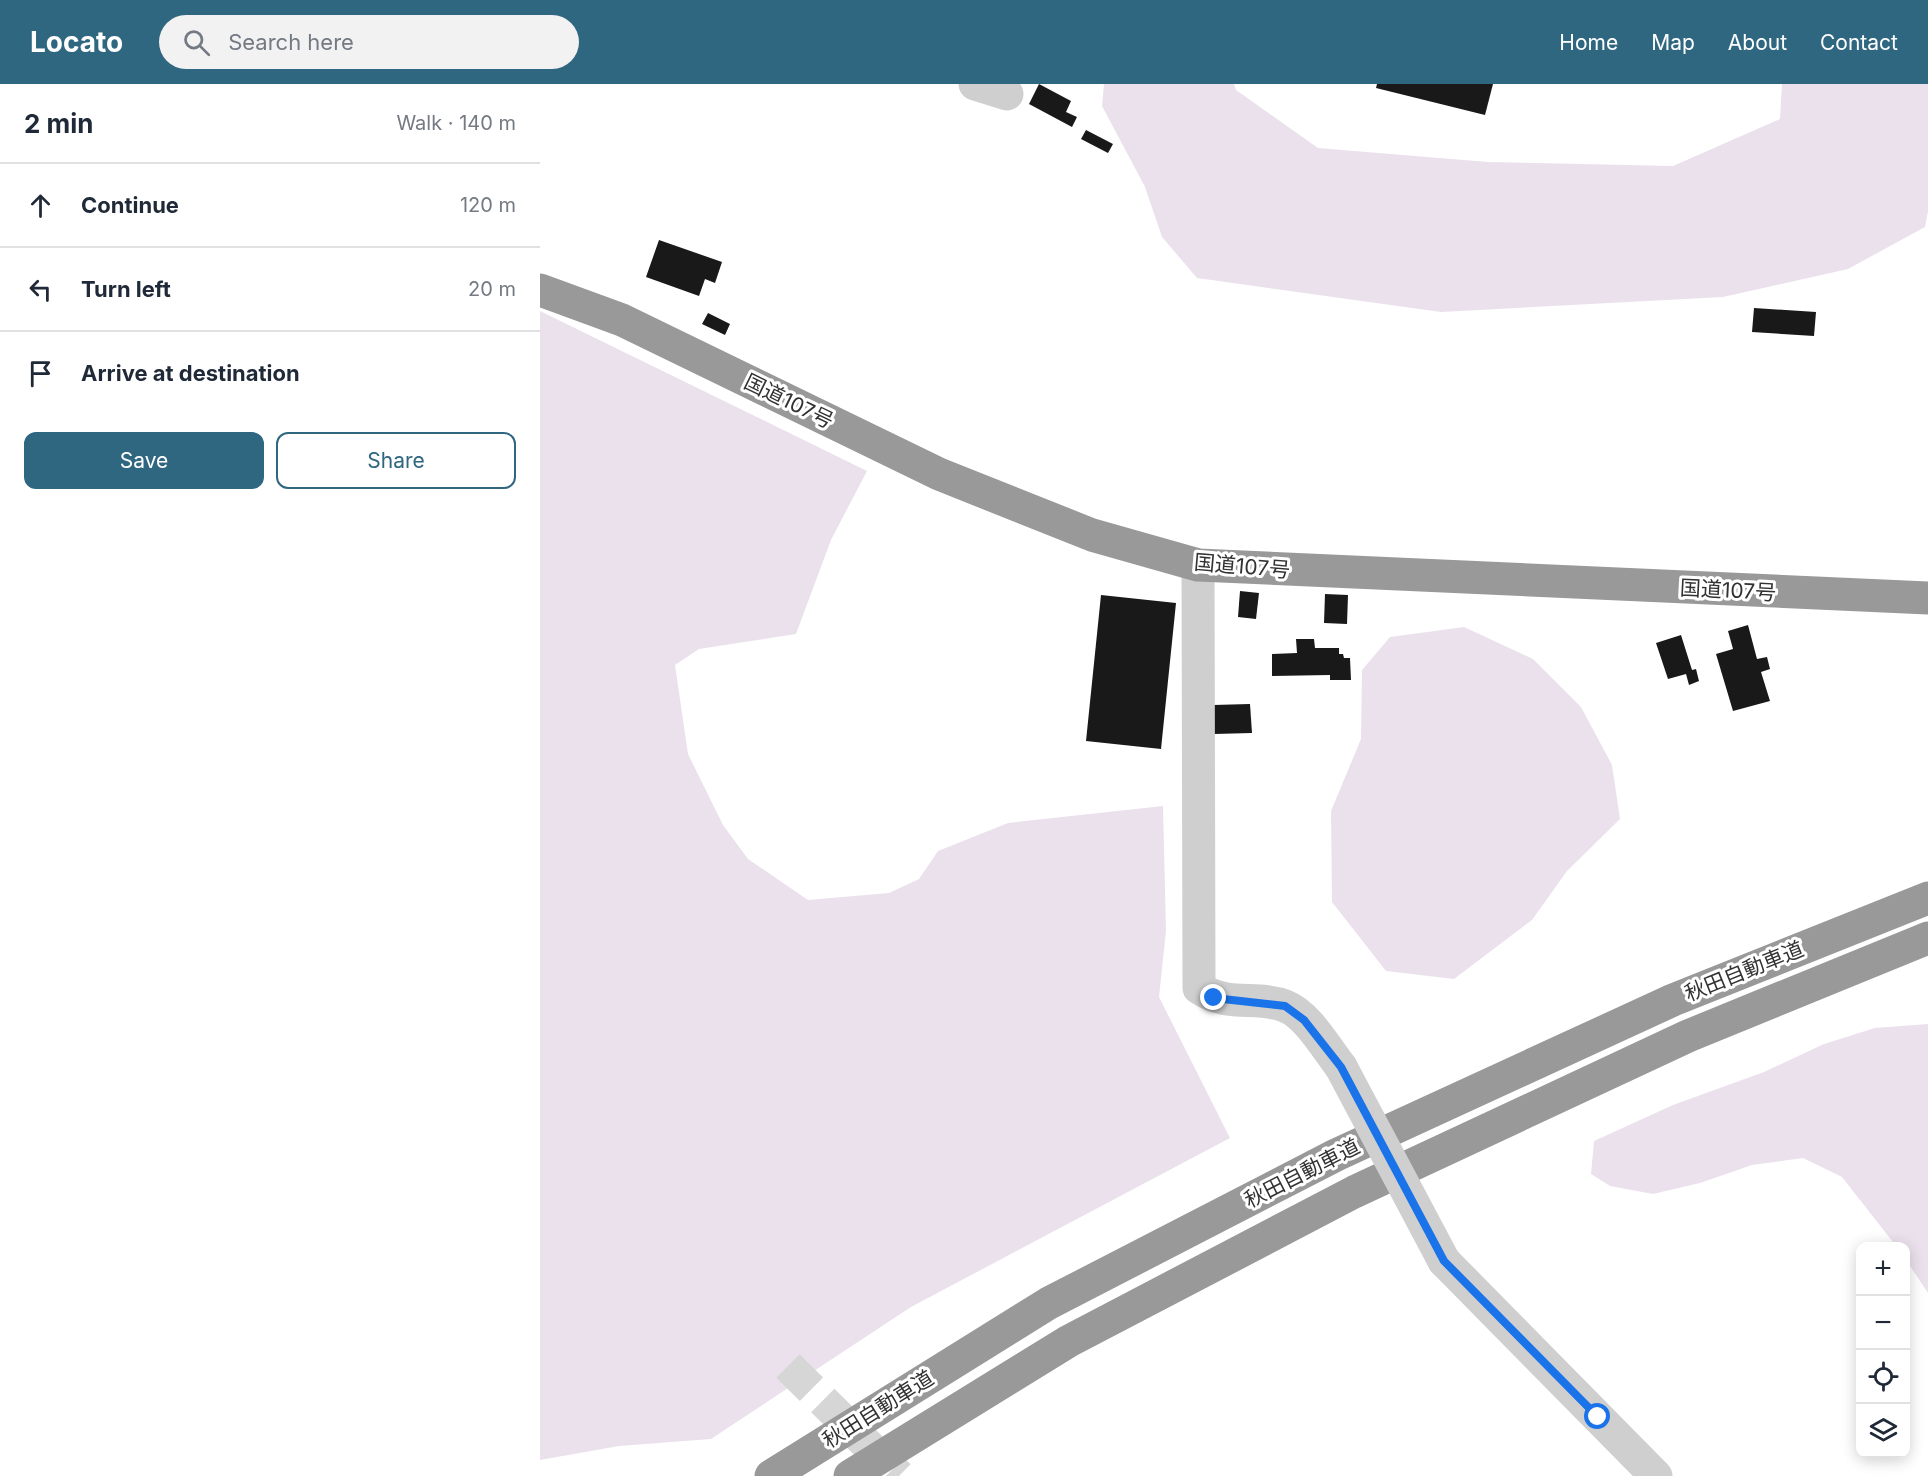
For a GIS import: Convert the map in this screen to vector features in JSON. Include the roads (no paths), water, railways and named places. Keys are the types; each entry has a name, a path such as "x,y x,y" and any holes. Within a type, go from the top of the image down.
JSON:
{"highway":[{"name":"国道107号","path":"540,290 622,320 939,474 1092,535 1198,565 1928,598"},
{"name":"秋田自動車道","path":"771,1476 1049,1303 1336,1155 1673,1000 1928,898"},
{"name":"秋田自動車道","path":"850,1476 1069,1341 1354,1192 1688,1036 1928,938"}],"street":[{"path":"975,84 1007,94"},
{"path":"1198,565 1199,988 1214,998 1285,1006 1304,1020 1341,1067 1444,1261 1656,1476"}],"tunnel":[{"path":"788,1366 899,1476"}]}
